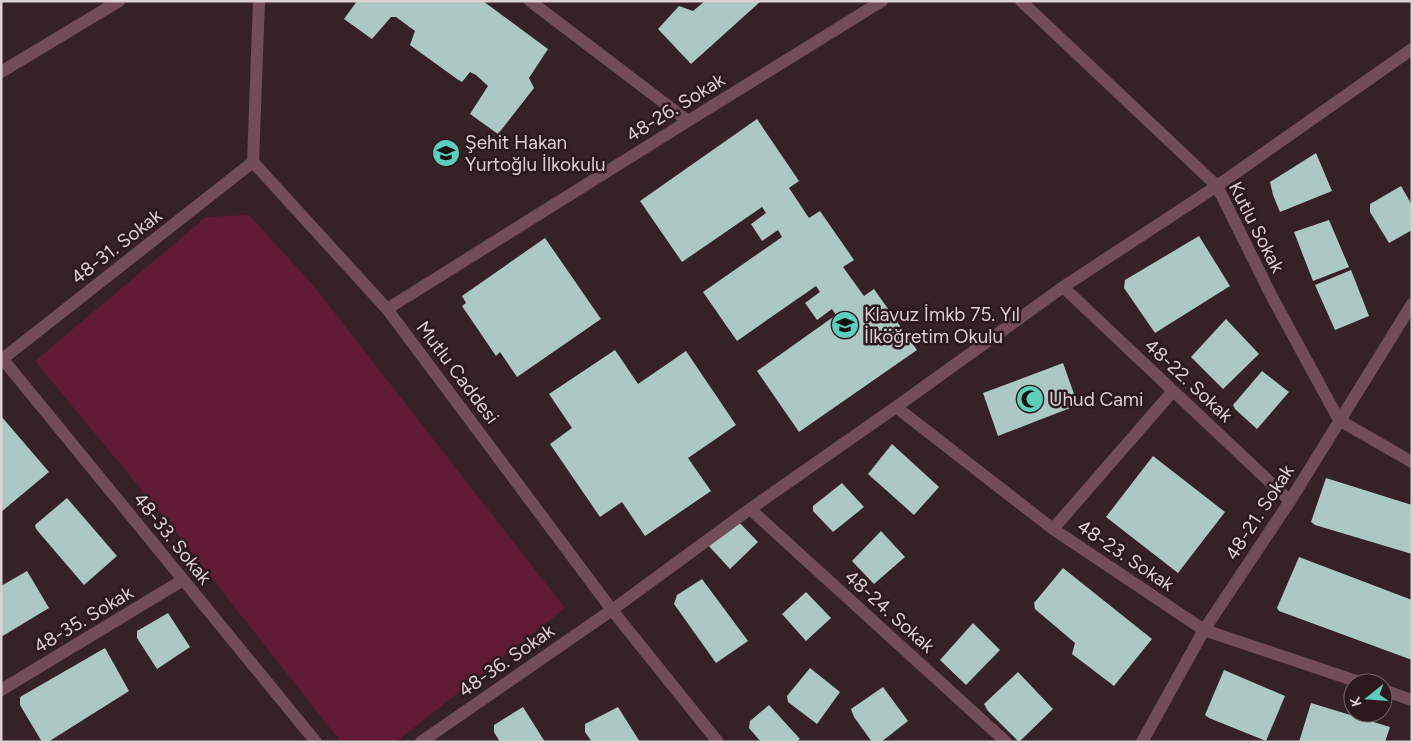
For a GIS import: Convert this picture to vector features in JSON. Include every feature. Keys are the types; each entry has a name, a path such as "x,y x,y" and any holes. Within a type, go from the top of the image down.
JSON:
{"street":[{"path":"1,72 119,1"},
{"path":"253,162 258,1"},
{"path":"530,1 688,121"},
{"name":"48-26. Sokak","path":"387,309 882,1"},
{"name":"Kutlu Sokak","path":"1021,1 1217,186 1271,294 1339,420"},
{"name":"48-36. Sokak","path":"421,742 612,610 750,509 1063,287 1217,186 1412,49"},
{"name":"Mutlu Caddesi","path":"253,162 387,309 612,610 718,742"},
{"name":"48-31. Sokak","path":"2,359 253,162"},
{"name":"48-22. Sokak","path":"1063,287 1290,501"},
{"name":"48-21. Sokak","path":"1142,742 1204,630 1290,501 1412,304"},
{"name":"48-33. Sokak","path":"2,359 316,742"},
{"path":"1053,529 1173,391"},
{"name":"48-23. Sokak","path":"896,407 1053,529 1204,630 1343,677"},
{"path":"1339,420 1412,462"},
{"name":"48-24. Sokak","path":"750,509 1006,742"},
{"name":"48-35. Sokak","path":"1,690 183,580"},
{"path":"1393,693 1412,700"}],"shaded area":[{"path":"249,215 313,285 565,608 396,742 341,742 150,500 35,361 206,217"}],"building":[{"path":"357,1 483,1 548,49 529,78 534,88 498,134 470,114 488,86 470,72 462,82 410,45 415,31 396,17 391,17 372,39 344,19"},
{"path":"705,1 761,1 691,64 658,29 679,6 693,11"},
{"path":"757,119 799,181 789,188 809,218 820,211 854,260 843,267 864,296 874,289 917,350 799,432 757,371 836,315 832,309 817,320 805,303 820,292 816,286 737,341 703,292 782,237 778,230 762,241 751,224 766,213 762,207 682,262 640,201"},
{"path":"1316,153 1332,191 1280,212 1270,182"},
{"path":"1401,186 1412,205 1412,230 1389,243 1370,212 1370,204"},
{"path":"1329,220 1349,267 1313,281 1294,232"},
{"path":"1199,236 1230,286 1155,333 1124,288 1125,280"},
{"path":"545,238 601,319 517,377 500,352 496,356 462,306 466,303 462,296"},
{"path":"1351,270 1369,316 1335,330 1315,285"},
{"path":"1226,319 1259,354 1223,389 1191,357"},
{"path":"615,350 638,384 686,351 736,425 688,458 711,491 645,536 622,502 600,517 550,444 572,428 549,394"},
{"name":"Uhud Cami","path":"1063,363 1078,405 998,436 983,393"},
{"path":"1262,371 1289,392 1257,429 1233,405"},
{"path":"1,416 49,472 1,512"},
{"path":"892,444 939,487 914,515 868,474"},
{"path":"1153,456 1225,512 1178,573 1106,517"},
{"path":"1326,478 1412,505 1412,554 1315,525 1311,522"},
{"path":"842,483 864,507 833,532 813,511 813,506"},
{"path":"67,498 117,556 84,585 36,529 35,525"},
{"path":"734,517 758,542 730,569 707,544"},
{"path":"881,531 905,557 874,584 852,561"},
{"path":"1299,557 1412,600 1412,660 1279,611 1277,608"},
{"path":"1063,568 1152,639 1114,686 1072,654 1075,643 1035,609 1034,603"},
{"path":"27,571 49,608 1,637 1,586"},
{"path":"702,579 748,641 716,663 674,604 677,595"},
{"path":"806,592 831,618 806,641 782,614"},
{"path":"168,613 190,647 157,669 137,638 137,631"},
{"path":"973,623 1000,650 966,685 940,660"},
{"path":"105,648 129,691 48,742 42,742 20,705 20,697"},
{"path":"810,668 840,692 817,724 788,702 787,696"},
{"path":"1224,670 1285,696 1266,741 1205,715"},
{"path":"1018,672 1053,709 1019,742 988,711 984,704"},
{"path":"883,687 908,721 881,742 872,742 854,717 851,709"},
{"path":"1311,703 1343,713 1343,723 1377,723 1390,727 1385,742 1299,742"},
{"path":"769,705 800,739 796,742 761,742 749,728 750,721"},
{"path":"523,707 545,742 500,742 494,732 494,725"},
{"path":"618,707 640,742 592,742 585,732 585,724"}],"place":[{"name":"Şehit Hakan Yurtoğlu İlkokulu","path":"446,153"},
{"name":"Klavuz İmkb 75. Yıl İlköğretim Okulu","path":"845,325"},
{"name":"Uhud Cami","path":"1030,399"}]}
